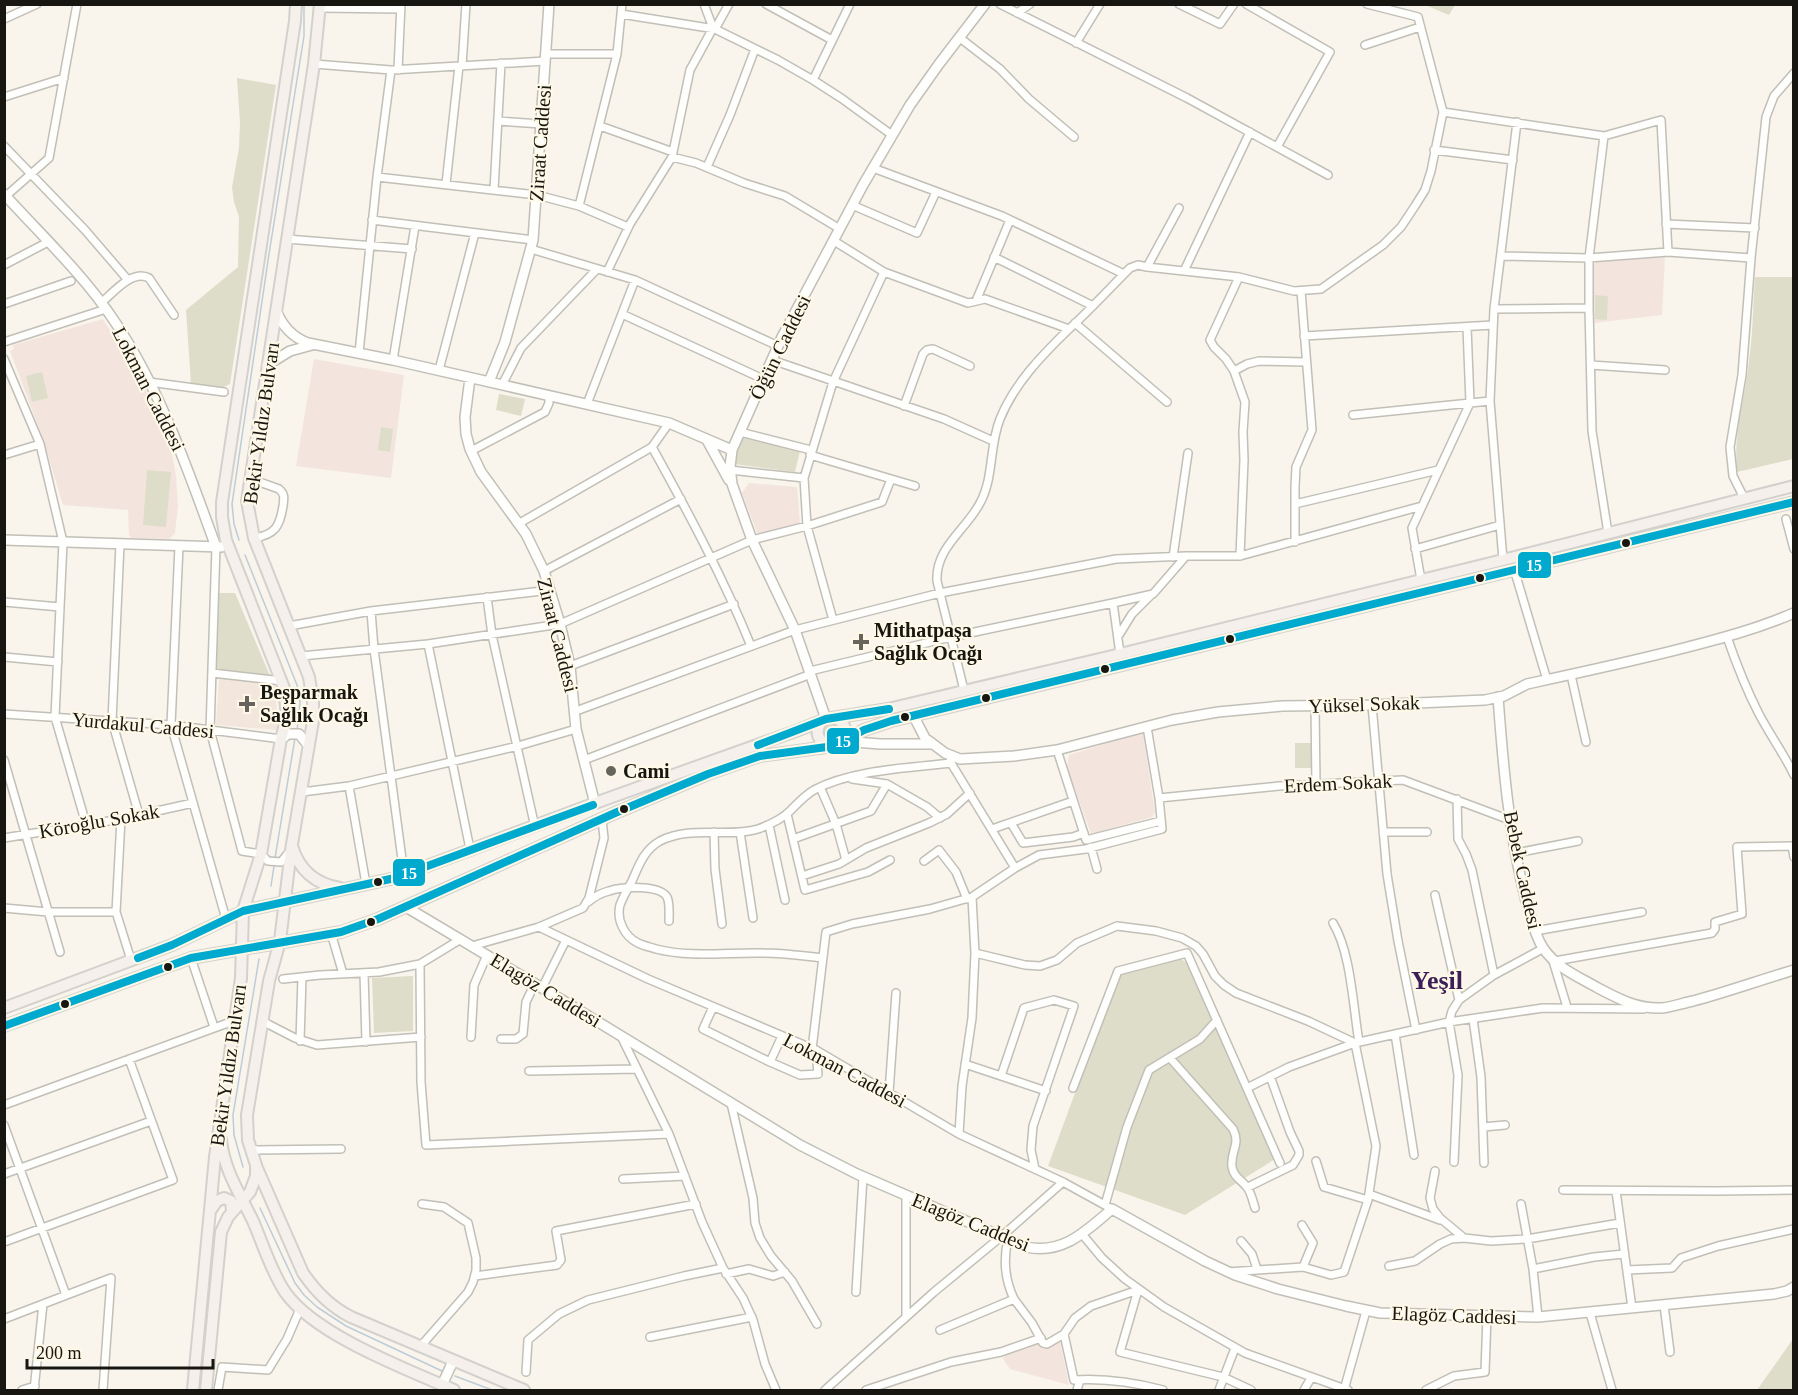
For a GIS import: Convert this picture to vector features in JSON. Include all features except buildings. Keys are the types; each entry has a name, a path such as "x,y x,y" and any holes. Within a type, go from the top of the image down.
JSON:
{"main road":[{"name":"Bekir Yıldız Bulvarı","path":"193,1390 220,1125 241,978 243,912 264,858 287,717 282,681 229,548 223,524 222,502 296,4"},
{"name":"Bekir Yıldız Bulvarı","path":"206,1390 221,1232 232,1211 250,1192 255,1181 255,1165 247,1115 269,981 280,941 291,847 313,721 309,677 254,538 247,501 314,64 320,6"},
{"path":"4,1008 172,945 243,912 404,874 828,719 888,709 1120,654 1794,486"},
{"path":"4,1026 190,958 341,932 378,920 615,813 708,774 760,756 834,746 864,730 913,715 1794,502"},
{"path":"830,746 825,745 819,738 818,729 828,719 840,720 846,732 843,741"},
{"path":"796,731 801,732 806,738 805,744 799,751"},
{"path":"291,847 310,876 326,885 346,889"},
{"path":"275,961 290,947 305,938"},
{"path":"220,1125 225,1164 281,1286 300,1309 344,1339 442,1388 454,1390"},
{"path":"255,1165 303,1273 319,1293 337,1309 420,1347 524,1390"},
{"path":"210,1211 218,1201 224,1198 231,1201 232,1211"}],"street":[{"path":"4,19 38,4"},
{"path":"5,195 49,158 77,4"},
{"path":"446,184 466,4"},
{"name":"Ziraat Caddesi","path":"489,382 505,342 532,244 549,4"},
{"path":"579,206 617,54 622,4"},
{"path":"704,4 714,28"},
{"path":"607,272 628,227 672,154 690,70 729,4"},
{"path":"766,4 832,40"},
{"path":"813,80 850,4"},
{"name":"Öğün Caddesi","path":"828,719 795,630 752,540 732,484 730,470 732,450 778,346 852,205 910,105 985,4"},
{"path":"1000,4 1187,98 1328,175"},
{"path":"1017,13 1029,4"},
{"path":"1076,43 1100,4"},
{"path":"1179,4 1220,24 1234,4"},
{"path":"1246,4 1330,52 1277,147"},
{"path":"964,690 940,592 938,562 983,497 993,441 1000,418 1011,397 1042,356 1134,266 1142,265 1239,277 1301,291 1321,289 1390,239 1420,198 1431,171 1443,112 1418,17 1367,4"},
{"path":"320,6 401,7 395,70 377,177 358,353"},
{"path":"621,14 714,28 813,80 892,135"},
{"path":"1365,45 1420,27"},
{"path":"960,38 994,64 1029,99 1074,137"},
{"path":"707,167 755,49"},
{"path":"314,64 395,70 501,63 545,57 617,54"},
{"path":"494,190 501,63"},
{"path":"1744,498 1733,476 1730,447 1742,375 1751,258 1768,110 1774,96 1794,73"},
{"path":"4,97 64,78"},
{"path":"1443,112 1604,136 1661,120 1668,252"},
{"path":"498,121 541,124"},
{"path":"1503,560 1490,401 1494,309 1517,122"},
{"path":"600,126 744,183 785,196 840,229"},
{"path":"1184,271 1250,132"},
{"path":"1604,136 1589,258 1589,308 1592,431 1608,532"},
{"path":"4,146 85,230 128,280"},
{"path":"1434,150 1512,160"},
{"path":"873,168 1010,220 1124,274"},
{"path":"377,177 537,195 579,206 628,227"},
{"path":"852,205 917,233 936,192"},
{"name":"Lokman Caddesi","path":"5,195 82,279 126,340 149,382 184,458 216,547"},
{"path":"1147,267 1179,208"},
{"path":"372,220 475,233 532,244 597,269 635,280 778,346"},
{"path":"976,301 1010,220"},
{"path":"1666,224 1755,228"},
{"path":"393,360 416,226"},
{"path":"439,370 475,233"},
{"path":"287,239 412,249"},
{"path":"834,241 884,272 968,303 985,299 1069,329"},
{"path":"4,265 48,242"},
{"path":"1501,256 1589,258 1668,252 1751,258"},
{"path":"994,257 1093,306"},
{"path":"502,385 521,348 597,269"},
{"path":"833,620 807,526 804,478 833,382 884,272"},
{"path":"4,342 103,306 128,280 139,275 149,278 174,315"},
{"path":"1239,277 1210,340 1234,371 1245,402 1240,556"},
{"path":"4,304 71,280"},
{"path":"587,405 635,280"},
{"path":"1295,542 1296,467 1312,430 1301,291"},
{"path":"1494,309 1589,308"},
{"path":"276,310 283,325 292,335 314,345 439,370 669,423 732,450"},
{"path":"622,314 763,380"},
{"path":"1075,323 1167,402"},
{"path":"1304,336 1493,325"},
{"path":"1421,580 1412,528 1470,403 1467,327"},
{"path":"267,365 290,351 314,345"},
{"path":"904,406 923,354 927,350 933,349 970,366"},
{"path":"4,359 40,444 63,542 56,717 86,824"},
{"path":"772,360 944,419 993,441"},
{"path":"1234,371 1259,361 1306,362"},
{"path":"1591,365 1665,370"},
{"name":"Ziraat Caddesi","path":"470,378 465,417 466,434 481,472 526,534 544,572 570,666 576,729 595,804"},
{"path":"149,382 224,392"},
{"path":"471,451 545,412 549,396"},
{"path":"1353,415 1490,401"},
{"path":"519,524 652,447 669,423"},
{"path":"740,432 915,486"},
{"path":"707,440 732,484"},
{"path":"4,454 40,444"},
{"path":"652,447 734,604 751,646"},
{"path":"1173,557 1188,453"},
{"path":"730,470 804,478"},
{"path":"1295,504 1438,470"},
{"path":"250,479 279,489 284,497 280,523 269,533 254,538"},
{"path":"301,656 428,644 560,624 752,540 807,526 882,502 891,479"},
{"path":"544,572 681,499"},
{"path":"576,711 795,630 940,592 1116,559 1240,556 1422,506"},
{"path":"1786,519 1794,549"},
{"path":"1415,549 1500,525"},
{"path":"5,539 229,548"},
{"path":"120,544 112,721 139,815"},
{"path":"179,546 171,725 226,919"},
{"path":"216,547 210,730 242,850 280,862 291,847"},
{"path":"1118,636 1131,614 1153,594 1186,556"},
{"path":"1514,570 1547,680"},
{"path":"289,626 371,610 550,590"},
{"path":"584,760 811,672 951,638 1153,594"},
{"path":"487,597 492,635 535,827"},
{"path":"4,602 60,607"},
{"path":"1113,603 1120,654"},
{"path":"570,666 734,604"},
{"path":"371,610 374,649 404,874"},
{"name":"Yüksel Sokak","path":"913,715 928,741 950,759 1014,756 1057,750 1172,720 1218,712 1498,698 1527,684 1727,637 1763,627 1794,613"},
{"path":"1727,637 1749,695 1794,775"},
{"path":"428,644 470,849"},
{"path":"4,657 58,662"},
{"path":"212,673 282,681"},
{"path":"1571,675 1586,742"},
{"name":"Bebek Caddesi","path":"1498,698 1510,820 1516,853 1535,931 1554,960 1569,973 1621,1000 1637,1006 1652,1008 1667,1007 1793,972"},
{"path":"1372,705 1387,874 1416,1029"},
{"path":"1315,706 1316,784"},
{"name":"Yurdakul Caddesi","path":"4,714 171,725 285,736"},
{"path":"891,721 907,721 928,741"},
{"path":"713,1007 702,1029 800,1075 818,1074 814,1049 826,932 852,924 930,909 970,898 1039,855 1091,848 1162,829 1147,727"},
{"path":"302,792 349,786 518,746 576,729"},
{"path":"285,736 299,734 309,746"},
{"path":"843,741 880,744 928,741"},
{"path":"1057,750 1086,840 1161,821"},
{"path":"823,958 764,953 697,955 641,945 627,934 620,919 620,906 644,854 665,839 678,835 758,829 787,814 804,796 820,787 874,771 950,759 1016,868"},
{"path":"4,760 60,952"},
{"path":"847,779 887,784 927,807 940,818"},
{"name":"Erdem Sokak","path":"1159,798 1279,786 1404,780 1510,820"},
{"path":"793,839 871,810 887,784"},
{"path":"349,786 366,884"},
{"path":"820,787 836,824 846,860"},
{"path":"801,876 846,860 866,848 940,818 970,793"},
{"path":"1457,800 1458,839 1472,870 1494,975"},
{"path":"992,829 1073,801"},
{"name":"Köroğlu Sokak","path":"4,838 121,819 193,803"},
{"path":"787,814 805,890 868,872 890,860"},
{"path":"121,819 116,912 131,960"},
{"path":"588,902 604,838 602,820"},
{"path":"1011,823 1023,843 1073,837 1084,833"},
{"path":"769,825 785,900"},
{"path":"1383,832 1427,831"},
{"path":"714,832 715,869 722,924"},
{"path":"740,832 753,918"},
{"path":"1516,853 1578,841"},
{"path":"1567,1007 1554,960 1712,933 1715,922 1742,914 1737,847 1792,846 1794,857"},
{"path":"1091,848 1097,870"},
{"path":"924,861 939,850 956,872 970,898 975,953 972,1018 962,1086 959,1134"},
{"path":"472,946 539,927 580,911 588,902 607,891 628,888 649,888 664,894 668,899 669,921"},
{"path":"1435,895 1459,1000"},
{"name":"Elagöz Caddesi","path":"406,907 620,1034 800,1145 863,1177 1026,1247 1047,1249 1065,1244 1082,1234 1108,1207 1227,1272 1263,1285 1380,1313 1538,1317 1774,1294 1794,1287"},
{"path":"4,908 48,912 116,912"},
{"path":"1535,931 1642,912"},
{"path":"1227,1272 1303,1268 1339,1275 1344,1272 1369,1197 1376,1146 1357,1042 1345,953 1341,938 1333,923"},
{"path":"975,953 1025,965 1040,966 1057,960 1077,943 1117,926 1156,931 1182,938 1196,946 1215,976 1236,993 1357,1042"},
{"name":"Lokman Caddesi","path":"539,927 648,979 814,1049 959,1134 1063,1182 1108,1207"},
{"path":"331,933 343,974"},
{"path":"283,979 364,973 420,964 461,939"},
{"path":"501,1039 516,1039 523,1034 526,1002 566,940"},
{"path":"1454,1162 1458,1075 1449,1022 1453,1007 1459,1000 1494,975 1544,948"},
{"path":"1073,1088 1118,971 1188,953 1280,1163"},
{"path":"471,1037 474,985 487,955"},
{"path":"190,958 214,1027"},
{"path":"420,964 422,1082 426,1145 669,1134"},
{"path":"364,973 366,1042"},
{"path":"300,1041 302,976"},
{"path":"890,1093 896,993"},
{"path":"1001,1076 1024,1008 1054,1000 1074,1006 1033,1126 1031,1150 1035,1169"},
{"path":"1247,1088 1289,1067 1357,1042 1449,1022 1543,1008 1627,1010 1652,1008"},
{"path":"1473,1019 1481,1077 1484,1163"},
{"path":"4,1105 236,1020"},
{"path":"1108,1207 1127,1127 1149,1070 1200,1040 1217,1020"},
{"path":"262,1021 300,1041 324,1046 421,1037"},
{"path":"620,1034 669,1134 725,1271 743,1298 752,1317 758,1331 765,1364 776,1390"},
{"path":"1395,1034 1414,1155"},
{"path":"770,1062 782,1036"},
{"path":"1170,1058 1233,1129 1237,1140 1232,1160 1233,1170 1238,1179 1248,1187 1255,1208"},
{"path":"4,1242 173,1180 129,1059"},
{"path":"966,1064 1046,1090"},
{"path":"528,1071 637,1069"},
{"path":"1248,1187 1293,1166 1299,1155 1270,1076"},
{"path":"731,1103 753,1198 758,1232 766,1250 797,1288 817,1324"},
{"path":"4,1174 152,1121"},
{"path":"4,1125 66,1294"},
{"path":"1483,1127 1504,1125"},
{"path":"251,1150 341,1149"},
{"path":"1316,1161 1324,1187 1369,1197 1443,1221"},
{"path":"1435,1171 1430,1202 1443,1221 1464,1238"},
{"path":"623,1179 685,1176"},
{"path":"856,1292 863,1177"},
{"path":"825,1390 906,1316 1005,1237 1063,1182"},
{"path":"1563,1190 1794,1190"},
{"path":"1616,1191 1632,1308"},
{"path":"906,1195 906,1316"},
{"path":"420,1347 468,1292 475,1275 476,1258 468,1223 444,1207 422,1204"},
{"path":"475,1275 556,1266 561,1260 556,1231 696,1204"},
{"path":"1521,1204 1533,1269 1538,1317"},
{"path":"1389,1266 1415,1261 1440,1244 1452,1239 1527,1239 1620,1223"},
{"path":"1302,1225 1313,1243 1303,1268"},
{"path":"1627,1270 1672,1268 1681,1258 1718,1246 1794,1229"},
{"path":"1082,1234 1102,1258 1138,1290 1164,1307 1257,1359 1345,1390 1366,1311"},
{"path":"1005,1237 1005,1272 1009,1286 1014,1299 1032,1323 1043,1343 1047,1344 1064,1334 1075,1318 1091,1306 1138,1290"},
{"path":"1241,1242 1252,1254 1257,1269"},
{"path":"1533,1269 1594,1257 1624,1254"},
{"path":"526,1372 528,1340 550,1321 569,1309 597,1297 744,1268 754,1269 771,1276 785,1272"},
{"path":"4,1319 111,1278 103,1390"},
{"path":"1138,1290 1120,1352 1223,1377 1251,1390"},
{"path":"940,1330 1014,1299"},
{"path":"22,1390 34,1388 43,1304"},
{"path":"1664,1305 1670,1352"},
{"path":"218,1390 222,1367 268,1370 287,1339 300,1309"},
{"path":"1590,1312 1612,1390"},
{"path":"1426,1390 1454,1376 1485,1372 1487,1316"},
{"path":"650,1337 752,1317"},
{"path":"1064,1334 1074,1380 1125,1382 1163,1390"},
{"path":"866,1390 951,1362 1000,1352 1041,1338"},
{"path":"1219,1390 1235,1348"},
{"path":"442,1388 453,1361"},
{"path":"1304,1390 1311,1378"},
{"path":"1445,1379 1445,1390"},
{"path":"1077,1390 1080,1380"}],"shaded area":[{"path":"1665,257 1662,315 1593,323 1592,266 1598,261"},
{"path":"103,319 140,378 170,443 178,506 175,533 169,539 131,538 128,510 63,505 43,439 10,351 14,349 13,345"},
{"path":"314,359 404,375 391,478 296,466"},
{"path":"749,483 797,487 800,523 758,535 742,493"},
{"name":"Beşparmak Sağlık Ocağı","path":"219,678 275,684 278,730 216,725"},
{"path":"1143,734 1155,812 1152,817 1091,834 1067,767 1069,755"},
{"path":"1060,1341 1069,1385 1010,1369 1003,1359 1008,1352 1038,1343 1040,1347 1044,1347"}],"green space":[{"path":"1425,5 1455,5 1449,15"},
{"path":"237,78 276,85 230,384 220,389 191,384 186,310 238,267 239,217 232,187 239,148"},
{"path":"1755,277 1793,277 1793,459 1737,472 1738,429 1750,350"},
{"path":"1595,295 1608,296 1607,320 1595,319"},
{"path":"42,372 48,398 32,402 26,376"},
{"path":"499,394 525,399 521,416 496,410"},
{"path":"381,427 393,429 390,452 378,450"},
{"path":"741,437 800,451 795,472 734,464"},
{"path":"147,470 171,472 166,527 143,525"},
{"path":"217,593 235,593 270,676 266,679 212,673"},
{"path":"834,721 842,731 838,741 827,742 821,730 822,726"},
{"path":"1295,743 1311,743 1311,768 1295,768"},
{"path":"1180,958 1188,964 1273,1155 1273,1160 1269,1163 1185,1215 1048,1166 1118,977 1123,973"},
{"path":"413,976 413,1031 374,1033 372,978"},
{"path":"1793,1339 1793,1390 1757,1390"}],"waterway":[{"path":"239,540 234,524 232,504 304,36 304,4"},
{"path":"245,555 297,685 300,702 297,731"},
{"path":"275,858 295,738"},
{"path":"271,886 274,866"},
{"path":"243,1167 234,1135 233,1115 259,959"},
{"path":"260,1208 295,1283 317,1307 346,1326 442,1371"},
{"path":"455,1376 492,1390"}],"transit line":[{"name":"15","path":"4,1026 191,958 341,932 378,919 615,813 708,774 760,756 834,746 864,730 891,721 1794,502"},
{"name":"15","path":"758,745 826,719 889,709"},
{"name":"15","path":"138,958 172,945 243,911 395,878 593,805"}],"place":[{"name":"Mithatpaşa Sağlık Ocağı","path":"861,642"},
{"name":"Beşparmak Sağlık Ocağı","path":"247,704"},
{"name":"Cami","path":"611,771"}],"district":[{"name":"Yeşil","path":"1437,980"}]}
